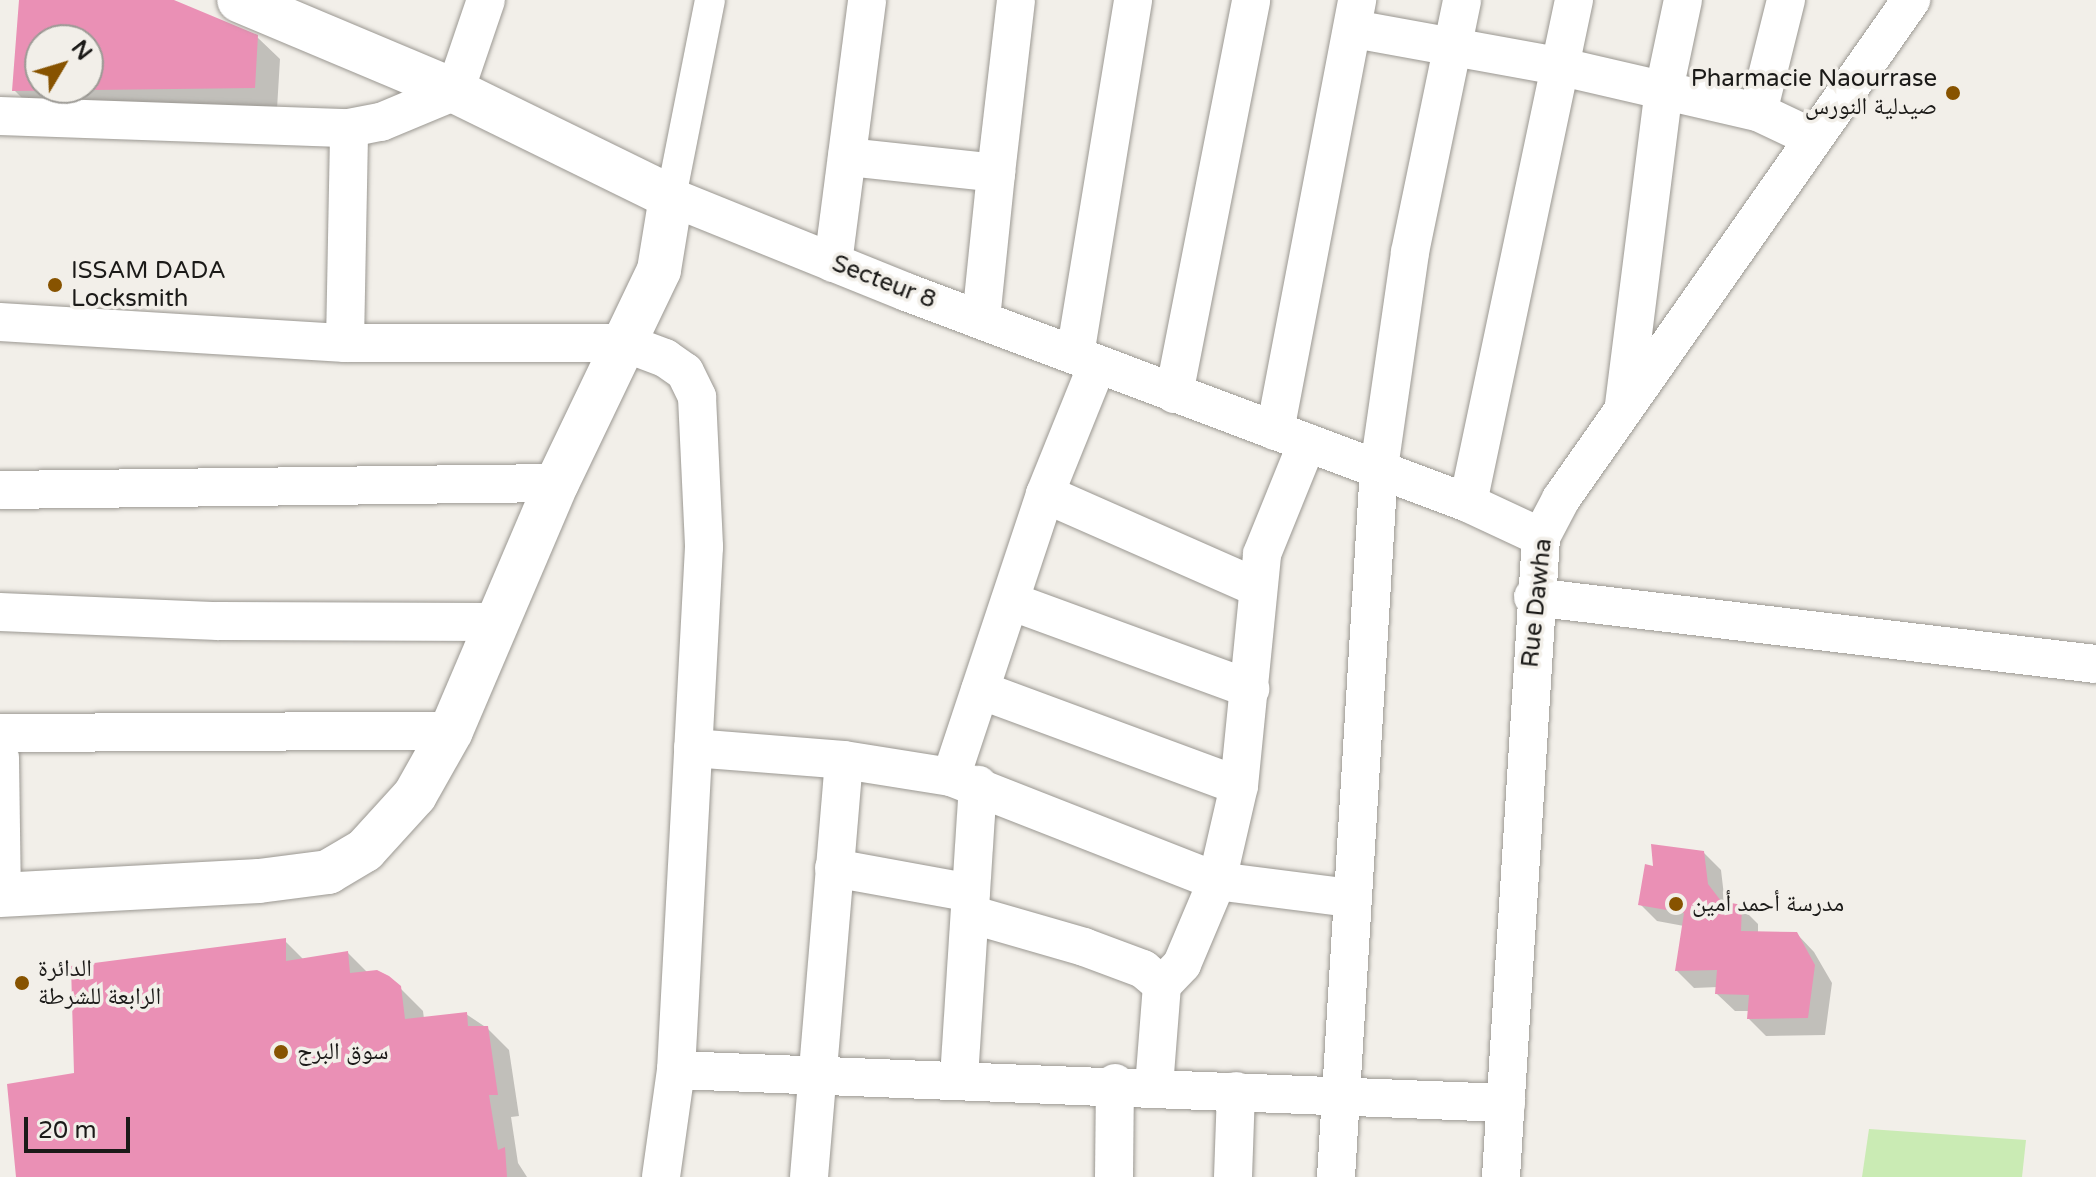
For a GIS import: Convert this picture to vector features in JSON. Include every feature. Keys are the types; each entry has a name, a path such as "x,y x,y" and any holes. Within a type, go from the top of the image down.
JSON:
{"street":[{"name":"Secteur 8","path":"239,0 455,91 671,197 1174,394 1379,468 1468,503 1541,537"},
{"path":"0,116 349,128 404,115 455,91 486,0"},
{"path":"0,758 1,895 259,881 328,872 365,850 415,795 451,731 557,483 659,270 710,0"},
{"path":"833,263 867,0"},
{"path":"981,319 1016,0"},
{"path":"959,1078 971,904 965,781 980,690 1086,360 1133,0"},
{"path":"1174,394 1251,0"},
{"path":"1336,1177 1350,898 1379,468 1410,252 1462,0"},
{"path":"1468,503 1574,0"},
{"path":"1623,413 1664,90 1683,0"},
{"path":"1758,112 1786,0"},
{"name":"Rue Dawha","path":"1501,1177 1533,597 1541,537 1811,137 1911,0"},
{"path":"1154,1086 1162,985 1182,964 1217,881 1239,786 1250,689 1256,587 1291,437 1351,8 1452,48 1558,66 1758,112 1811,137"},
{"path":"345,343 349,128"},
{"path":"847,157 996,173"},
{"path":"0,322 345,343 625,343 685,372 697,397 704,547 676,1070 661,1177"},
{"path":"0,490 557,483"},
{"path":"1045,494 1256,587"},
{"path":"1533,597 2096,663"},
{"path":"1010,601 1250,689"},
{"path":"0,612 218,621 496,622"},
{"path":"980,690 1239,786"},
{"path":"0,733 451,731"},
{"path":"693,748 844,760 965,781 1217,881 1350,898"},
{"path":"809,1177 844,760"},
{"path":"834,868 971,904 1143,969 1162,985"},
{"path":"676,1070 1115,1083 1341,1097 1506,1103"},
{"path":"1114,1177 1115,1083"},
{"path":"1233,1177 1236,1091"}],"green space":[{"path":"1869,1129 2026,1140 2022,1177 1862,1177"}],"building":[{"path":"19,0 174,0 258,35 255,88 104,90 104,24 24,24 24,91 12,91"},
{"path":"1651,844 1704,851 1708,884 1721,901 1742,905 1741,931 1797,932 1815,965 1808,1018 1747,1019 1749,995 1715,994 1717,970 1675,971 1684,913 1638,905 1645,864 1653,866"},
{"name":"سوق البرج","path":"286,938 286,961 348,951 350,973 377,970 389,976 401,986 405,1019 467,1012 468,1026 488,1026 498,1095 489,1095 498,1150 505,1147 507,1177 16,1177 7,1084 74,1073 71,966"}],"place":[{"name":"Pharmacie Naourrase صيدلية النورس","path":"1953,93"},
{"name":"ISSAM DADA Locksmith","path":"55,285"},
{"name":"مدرسة أحمد أمين","path":"1676,904"},
{"name":"الدائرة الرابعة للشرطة","path":"22,983"},
{"name":"سوق البرج","path":"281,1052"}]}
